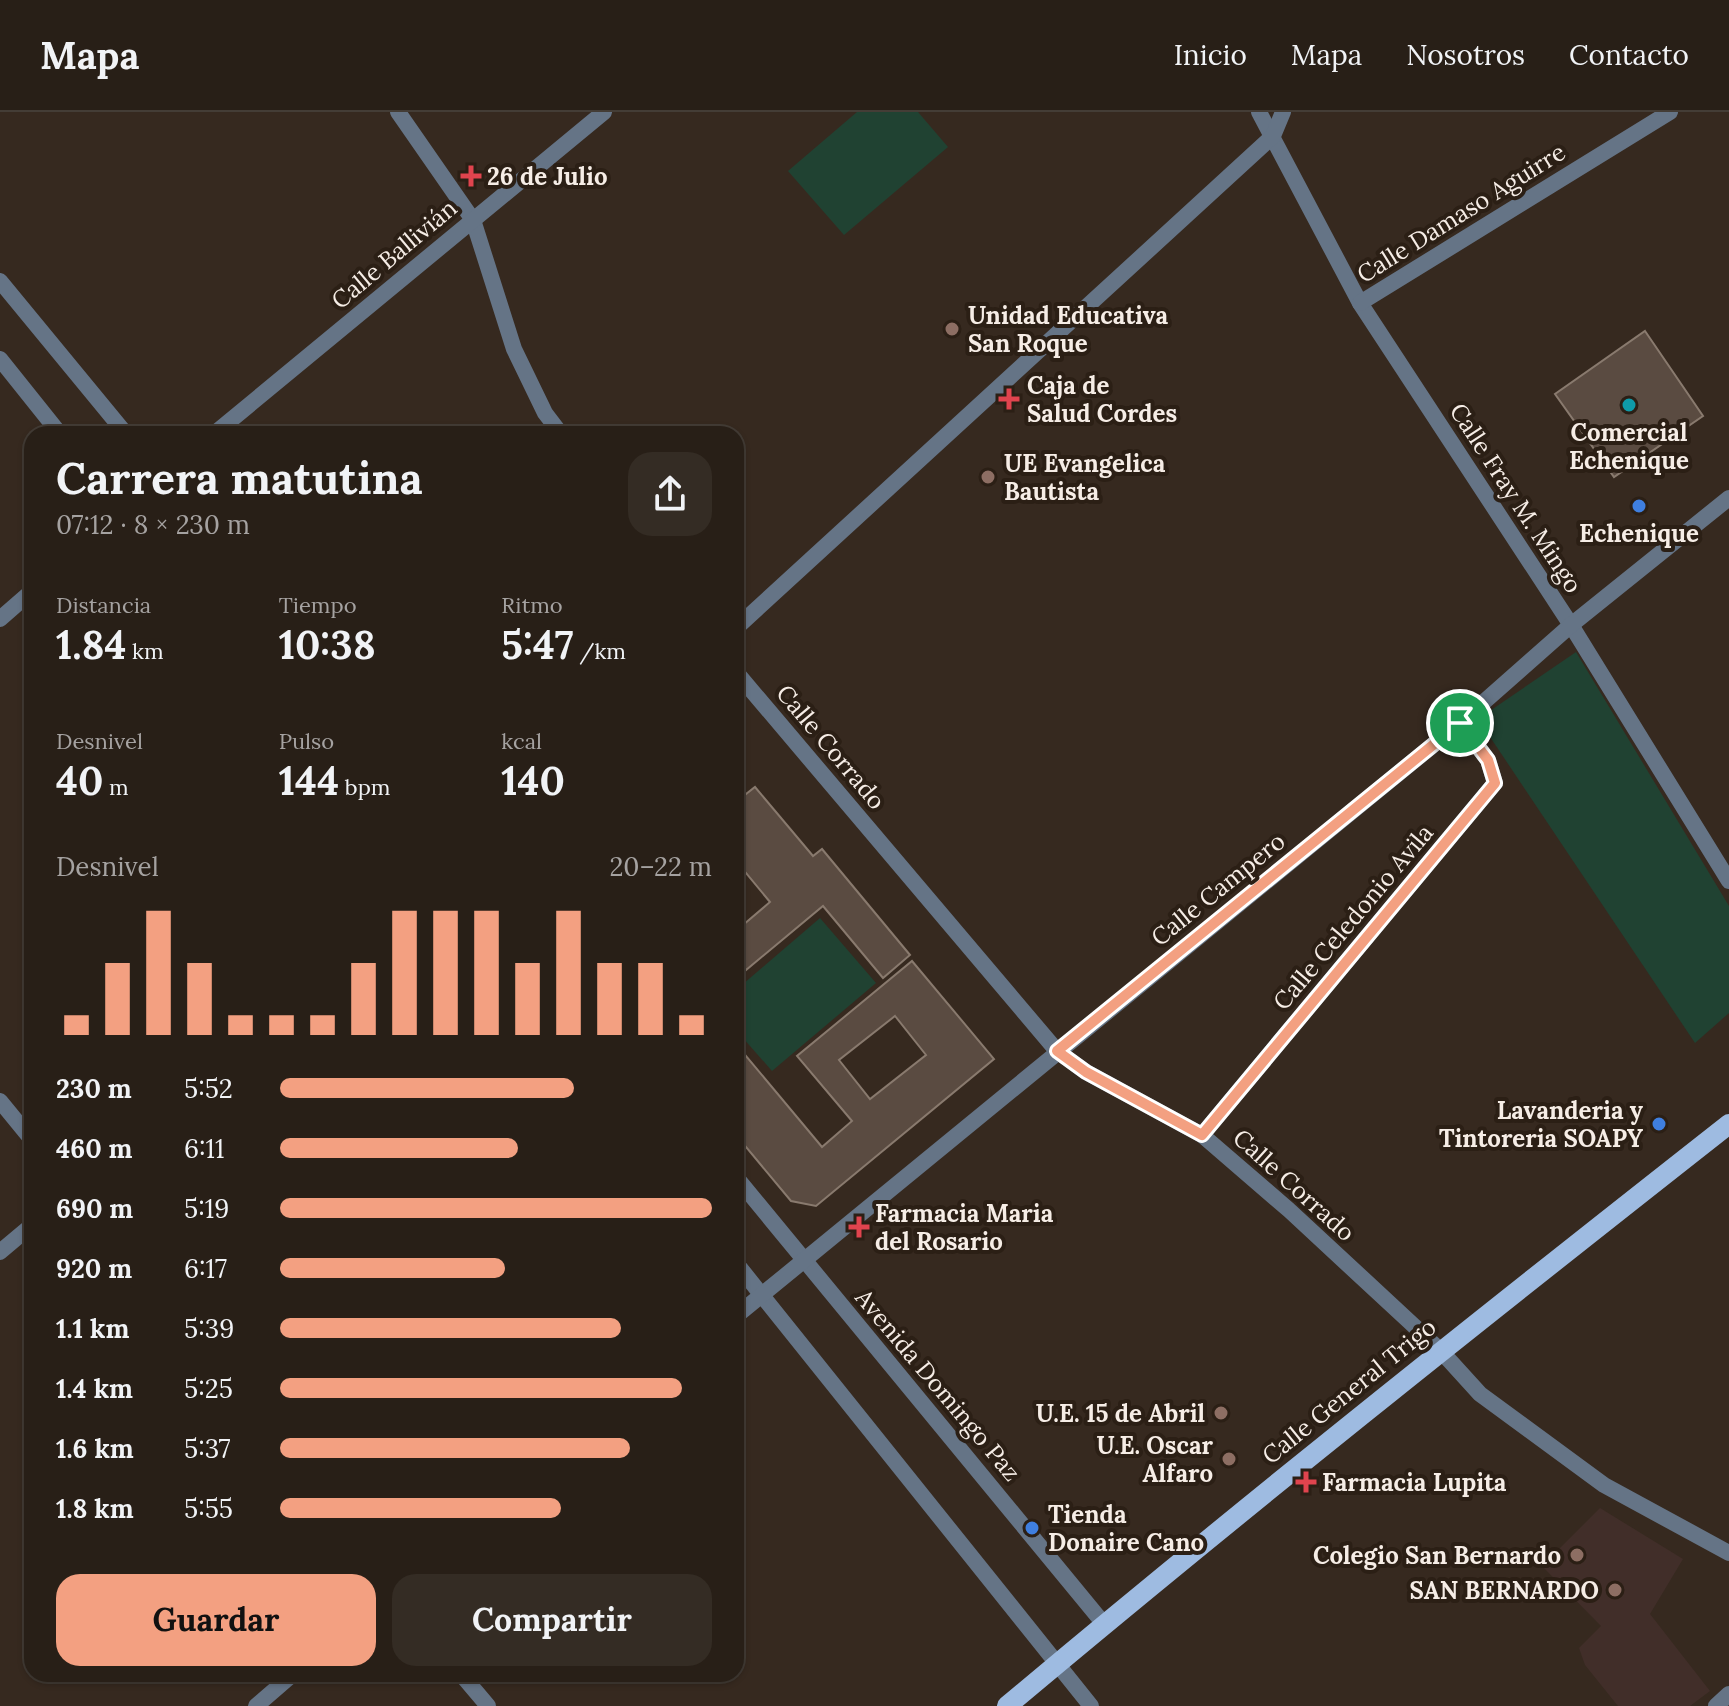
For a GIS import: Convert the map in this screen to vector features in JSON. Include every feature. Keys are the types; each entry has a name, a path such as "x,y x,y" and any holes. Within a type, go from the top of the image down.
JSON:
{"main road":[{"name":"Calle General Trigo","path":"1007,1706 1440,1350 1729,1124"}],"street":[{"path":"398,112 473,220 514,349 545,413 555,426"},
{"name":"Calle Ballivián","path":"224,426 604,112"},
{"name":"Calle Fray M. Mingo","path":"1259,112 1360,303 1571,625 1729,881"},
{"path":"744,621 1273,136 1283,112"},
{"name":"Calle Damaso Aguirre","path":"1360,303 1670,112"},
{"path":"0,281 119,426"},
{"path":"0,359 54,426"},
{"name":"Calle Campero","path":"744,1310 1460,723 1571,625 1729,498"},
{"path":"0,619 24,598"},
{"name":"Calle Corrado","path":"744,681 1057,1051 1086,1072 1202,1135 1289,1210 1440,1350 1480,1394 1604,1485 1729,1553"},
{"name":"Calle Celedonio Avila","path":"1202,1135 1495,783 1488,760 1460,723"},
{"path":"0,1101 24,1130"},
{"name":"Avenida Domingo Paz","path":"744,1187 1104,1624"},
{"path":"0,1252 24,1232"},
{"path":"744,1273 1091,1706"},
{"path":"256,1706 284,1682"},
{"path":"468,1682 488,1706"},
{"path":"1716,1706 1729,1694"}],"shaded area":[{"name":"SAN BERNARDO","path":"1600,1508 1683,1559 1650,1614 1710,1691 1690,1706 1618,1706 1585,1665 1579,1648 1601,1626 1542,1566"}],"green space":[{"path":"857,112 918,112 948,147 844,235 788,171"},
{"path":"1576,652 1729,906 1729,1013 1695,1043 1478,719"},
{"path":"820,918 876,983 772,1071 744,1039 744,983"}],"building":[{"name":"Comercial Echenique","path":"1645,331 1703,416 1614,477 1555,394"},
{"path":"755,787 813,856 822,849 910,955 883,978 823,906 746,970 744,924 770,902 744,871 744,796"},
{"path":"912,961 994,1059 816,1206 791,1201 744,1145 744,1054 822,1147 852,1121 797,1056","holes":["895,1016 926,1055 870,1099 839,1060"]}],"place":[{"name":"26 de Julio","path":"471,176"},
{"name":"Unidad Educativa San Roque","path":"952,329"},
{"name":"Caja de Salud Cordes","path":"1009,399"},
{"name":"Comercial Echenique","path":"1629,405"},
{"name":"UE Evangelica Bautista","path":"988,477"},
{"name":"Echenique","path":"1639,506"},
{"name":"Lavanderia y Tintoreria SOAPY","path":"1659,1124"},
{"name":"Farmacia Maria del Rosario","path":"859,1227"},
{"name":"U.E. 15 de Abril","path":"1221,1413"},
{"name":"U.E. Oscar Alfaro","path":"1229,1459"},
{"name":"Farmacia Lupita","path":"1306,1482"},
{"name":"Tienda Donaire Cano","path":"1032,1528"},
{"name":"Colegio San Bernardo","path":"1577,1555"},
{"name":"SAN BERNARDO","path":"1615,1590"}],"route":[{"path":"1460,723 1488,760 1495,783 1202,1135 1086,1072 1057,1051 1379,789 1460,723"}]}
